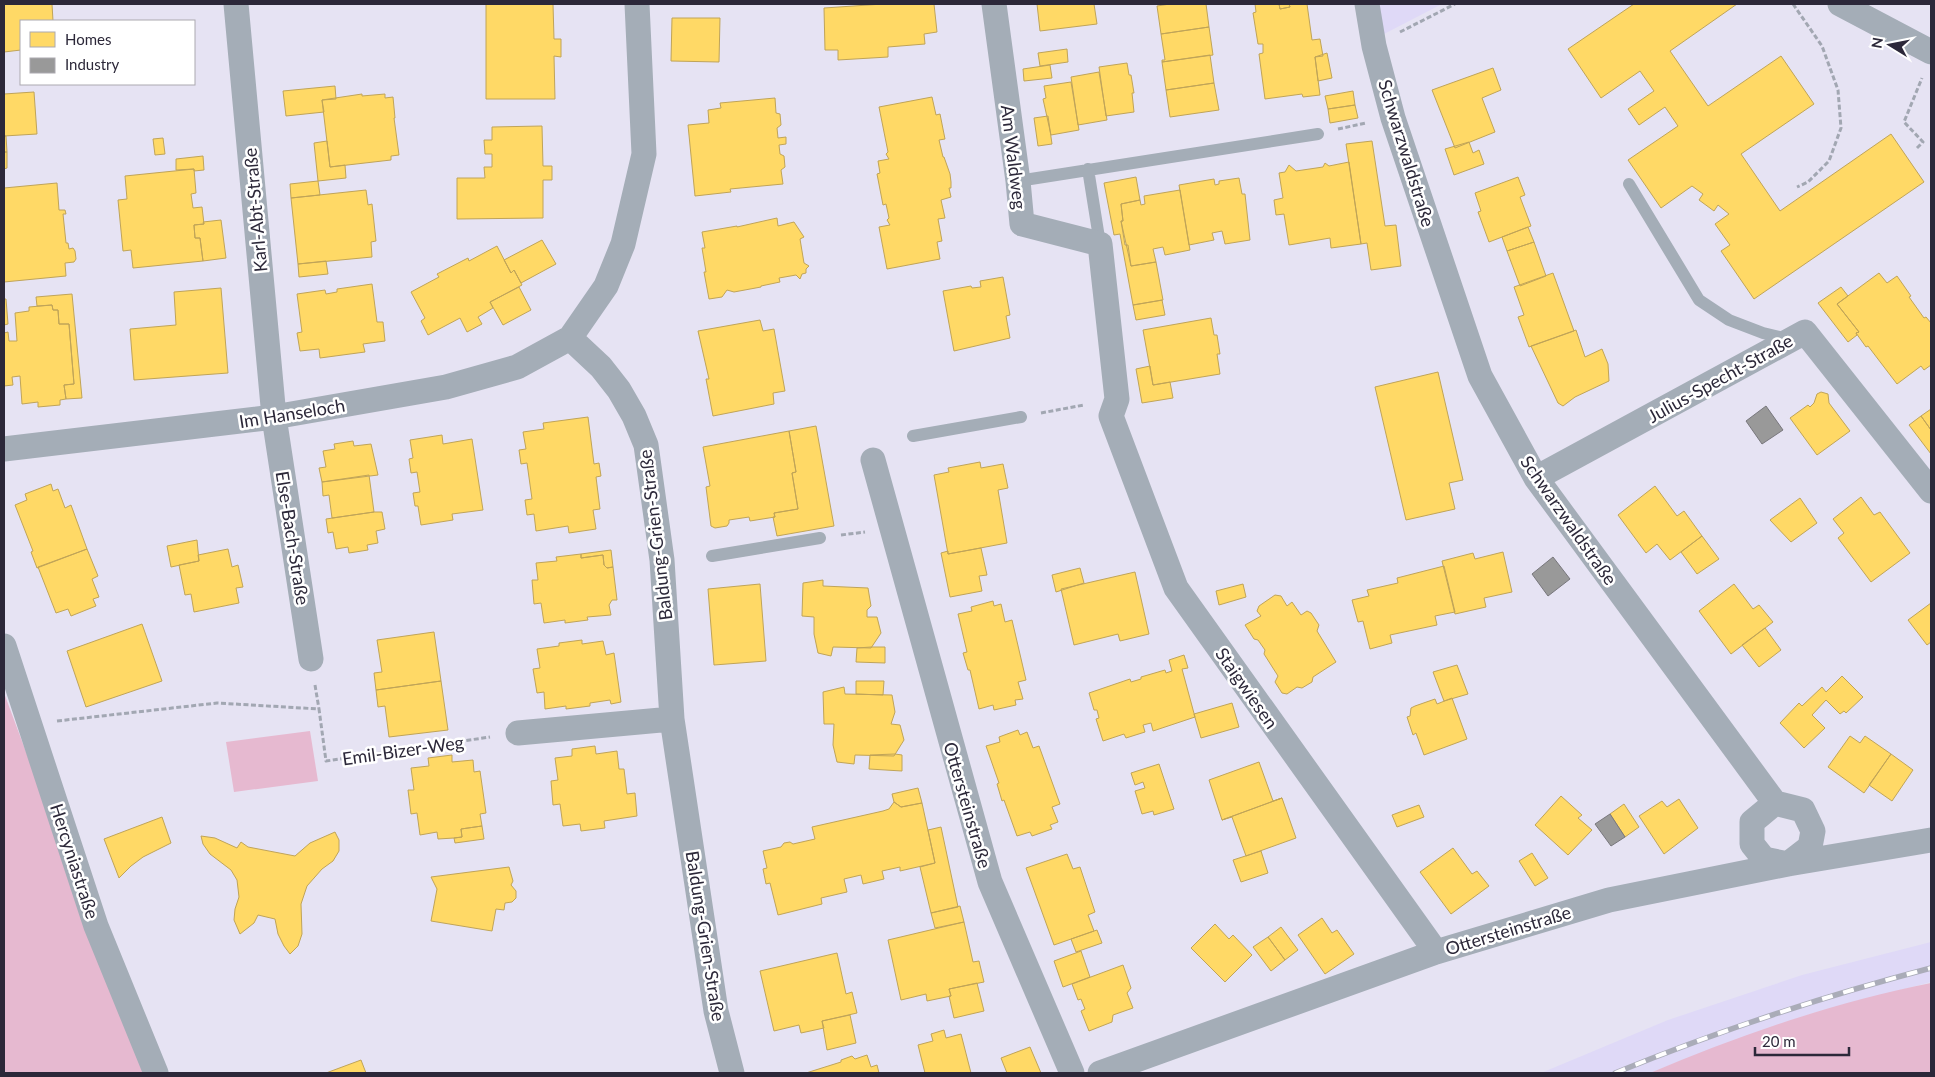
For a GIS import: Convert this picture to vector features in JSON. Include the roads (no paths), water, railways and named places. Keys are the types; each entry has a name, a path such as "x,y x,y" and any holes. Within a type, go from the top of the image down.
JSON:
{"street":[{"name":"Karl-Abt-Straße","path":"236,4 274,417"},
{"path":"570,338 606,286 623,244 644,154 636,4"},
{"name":"Am Waldweg","path":"994,4 1022,224 1100,244"},
{"name":"Schwarzwaldstraße","path":"1367,4 1374,46 1393,118 1480,376 1536,478 1775,803"},
{"path":"1840,4 1928,62"},
{"name":"Staigwiesen","path":"1100,244 1117,399 1111,416 1176,588 1436,952"},
{"name":"Julius-Specht-Straße","path":"1536,478 1805,332 1931,491"},
{"name":"Im Hanseloch","path":"4,449 274,417 446,387 517,367 570,338"},
{"name":"Baldung-Grien-Straße","path":"570,338 601,367 619,390 634,416 646,445 662,560 672,719 716,1010 732,1073"},
{"name":"Else-Bach-Straße","path":"274,417 311,659"},
{"name":"Ottersteinstraße","path":"872,460 990,882 1072,1073"},
{"name":"Hercyniastraße","path":"4,646 96,926 156,1073"},
{"path":"518,733 672,719"},
{"path":"1775,803 1803,810 1813,830 1810,847 1788,864 1764,859 1752,844 1752,822 1775,803"},
{"name":"Ottersteinstraße","path":"1100,1073 1436,952 1609,900 1788,864 1931,840"}],"lane":[{"path":"1018,181 1318,134"},
{"path":"1088,169 1100,244"},
{"path":"1630,184 1699,300 1729,320 1763,333 1791,339"},
{"path":"913,436 1021,417"},
{"path":"712,556 820,538"}],"railway":[{"path":"1615,1073 1772,1015 1851,990 1931,968"}]}
